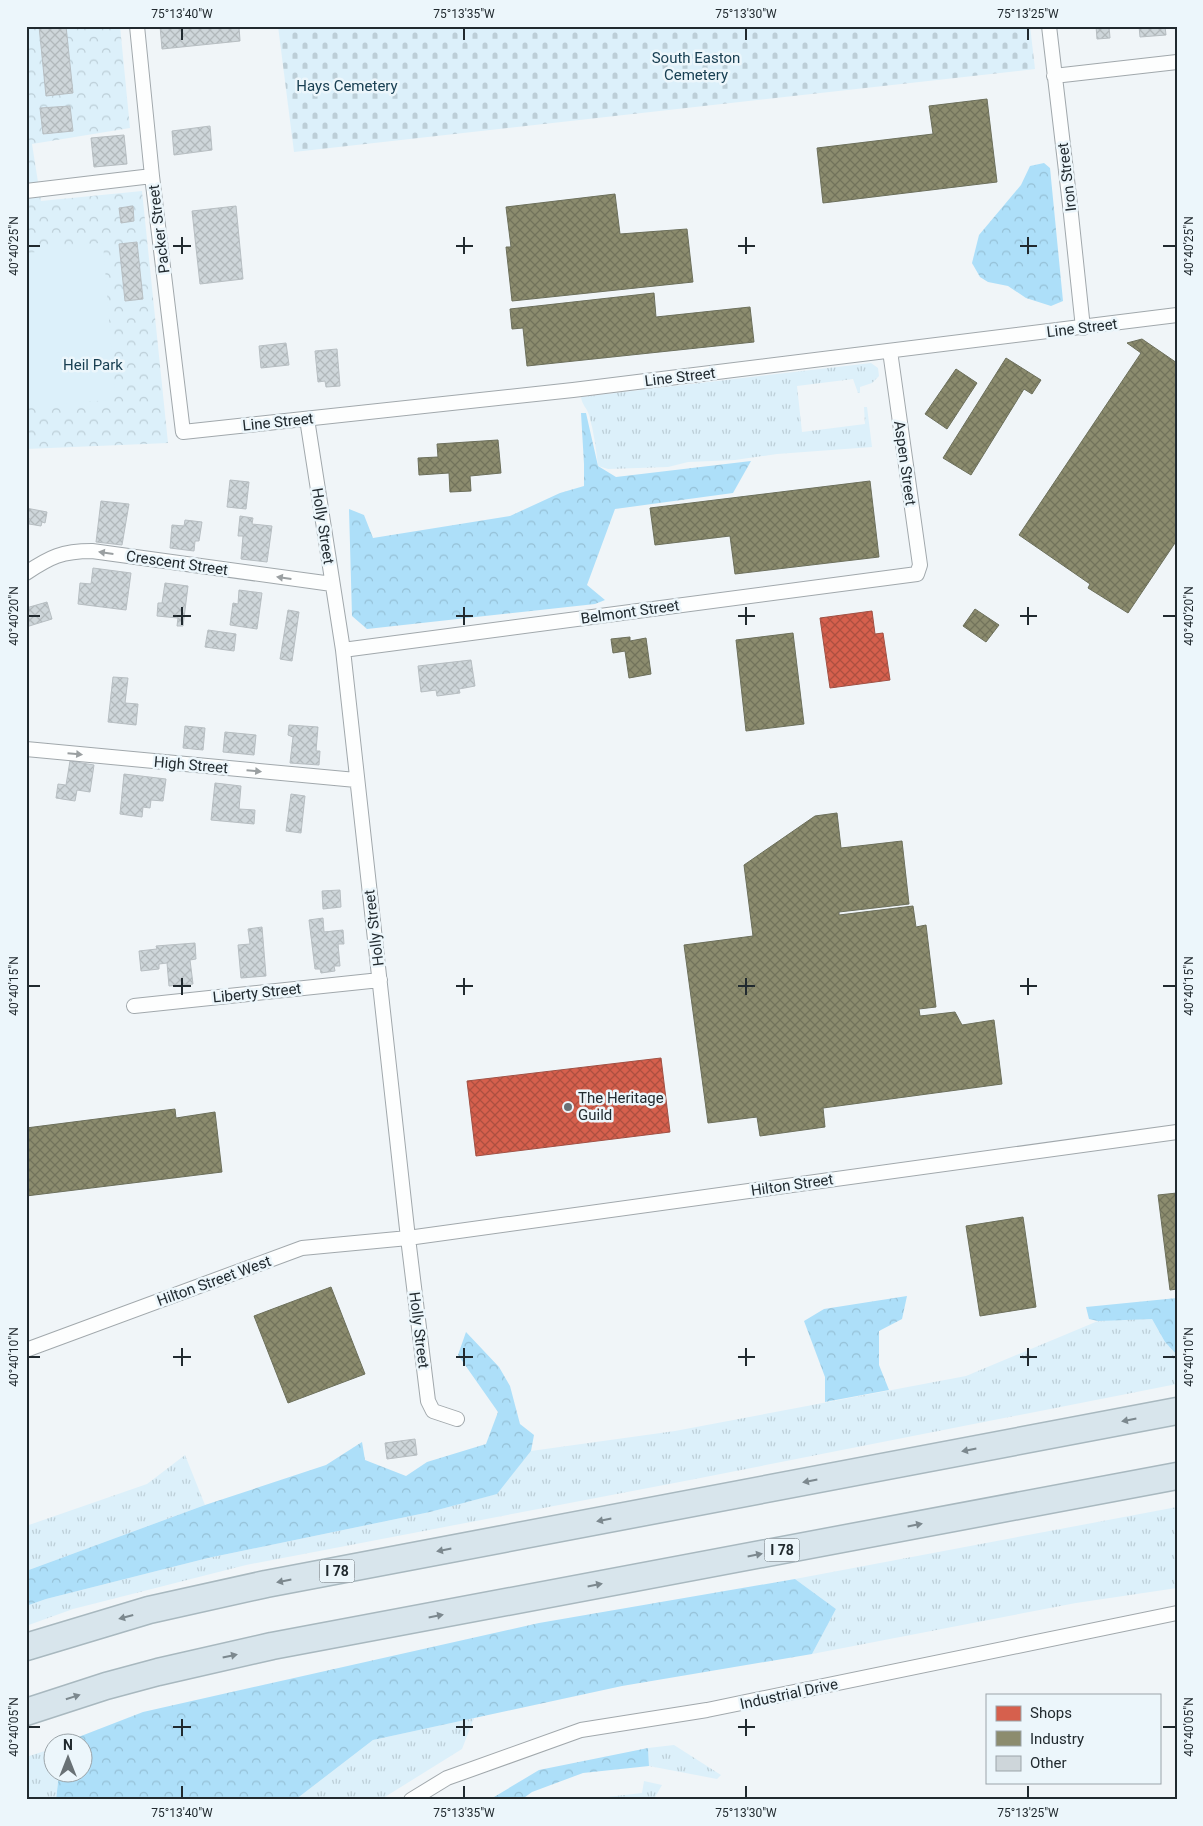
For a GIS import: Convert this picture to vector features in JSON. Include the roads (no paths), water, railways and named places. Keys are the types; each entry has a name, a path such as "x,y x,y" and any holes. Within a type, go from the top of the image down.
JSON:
{"highway":[{"name":"I 78","path":"26,1647 149,1610 266,1584 1177,1410"},
{"name":"I 78","path":"26,1712 132,1679 272,1646 1177,1476"}],"street":[{"name":"Packer Street","path":"137,26 152,176 183,432"},
{"name":"Iron Street","path":"1049,26 1083,328"},
{"path":"1054,76 1177,62"},
{"path":"26,190 152,176"},
{"name":"Line Street","path":"183,432 307,420 890,352 1177,316"},
{"name":"Aspen Street","path":"890,352 920,565 916,574"},
{"name":"Holly Street","path":"307,420 343,650 356,780 428,1401 433,1411 456,1419"},
{"name":"Crescent Street","path":"26,573 48,558 72,551 92,551 332,584"},
{"name":"Belmont Street","path":"343,650 916,574"},
{"name":"High Street","path":"26,749 356,780"},
{"name":"Liberty Street","path":"134,1006 380,980"},
{"name":"Hilton Street","path":"408,1238 1177,1132"},
{"name":"Hilton Street West","path":"26,1350 302,1248 408,1238"},
{"name":"Industrial Drive","path":"411,1800 447,1778 581,1730 707,1710 1177,1613"}],"place":[{"name":"The Heritage Guild","path":"568,1107"}],"park label":[{"name":"South Easton Cemetery","path":"696,66"},
{"name":"Hays Cemetery","path":"347,86"},
{"name":"Heil Park","path":"93,365"}]}
